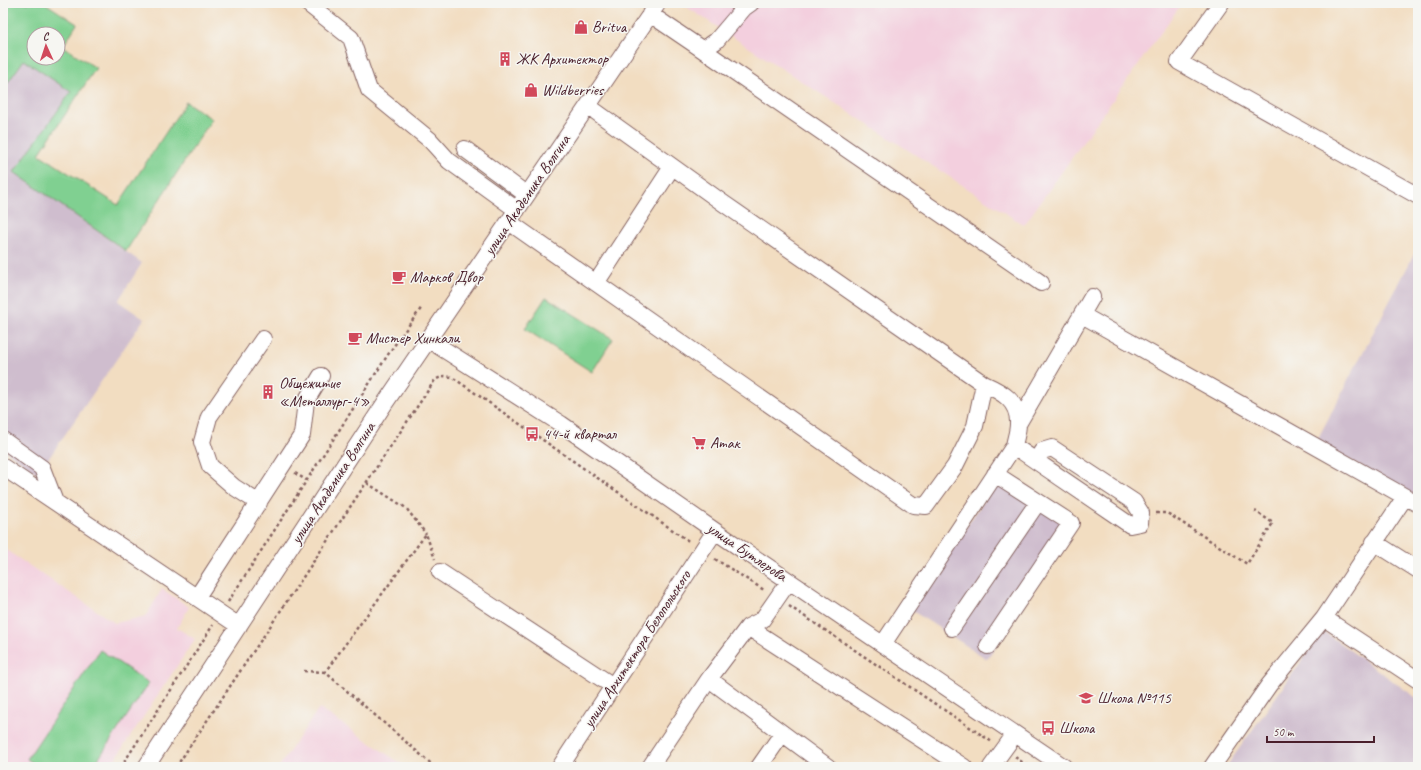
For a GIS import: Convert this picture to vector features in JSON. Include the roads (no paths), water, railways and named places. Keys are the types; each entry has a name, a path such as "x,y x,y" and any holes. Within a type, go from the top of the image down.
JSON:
{"street":[{"path":"307,3 351,38 369,90 430,140 449,161 513,216 596,283 913,505 926,506 955,466 974,426 984,384"},
{"path":"703,50 716,41 731,22 751,3"},
{"path":"1221,3 1179,62 1418,196"},
{"path":"654,9 703,50 1041,283"},
{"name":"улица Академика Волгина","path":"146,767 385,404 654,9"},
{"path":"588,106 723,204 984,384 997,390 1014,404 1018,424"},
{"path":"465,149 528,195"},
{"path":"596,283 672,167"},
{"path":"920,606 1000,477 1014,446 1018,424 1092,297"},
{"path":"1082,315 1411,500 1374,542 1324,618 1269,685 1212,767"},
{"path":"259,503 234,487 210,466 202,442 209,417 263,339"},
{"name":"улица Бутлерова","path":"428,340 561,424 715,531 1064,767"},
{"path":"196,597 259,503 302,435 306,401 321,376"},
{"path":"3,440 42,468 55,502"},
{"path":"1014,446 1130,525 1140,523 1141,513"},
{"path":"3,467 239,626"},
{"path":"988,646 1071,523 1000,477"},
{"path":"883,644 1000,477"},
{"path":"952,628 1038,502"},
{"name":"улица Архитектора Белопольского","path":"560,767 715,531"},
{"path":"1374,542 1418,570"},
{"path":"440,572 613,686"},
{"path":"650,767 709,679 748,627 762,620 789,580"},
{"path":"1324,618 1418,680"},
{"path":"748,627 964,767"},
{"path":"709,679 828,767"},
{"path":"759,767 782,734"},
{"path":"991,767 1015,734"}],"place":[{"name":"Britva","path":"581,27"},
{"name":"ЖК Архитектор","path":"505,59"},
{"name":"Wildberries","path":"531,90"},
{"name":"Марков Двор","path":"399,277"},
{"name":"Мистер Хинкали","path":"355,338"},
{"name":"Общежитие «Металлург-4»","path":"268,392"},
{"name":"44-й квартал","path":"532,434"},
{"name":"Атак","path":"699,443"},
{"name":"Школа №115","path":"1086,698"},
{"name":"Школа","path":"1048,728"}]}
